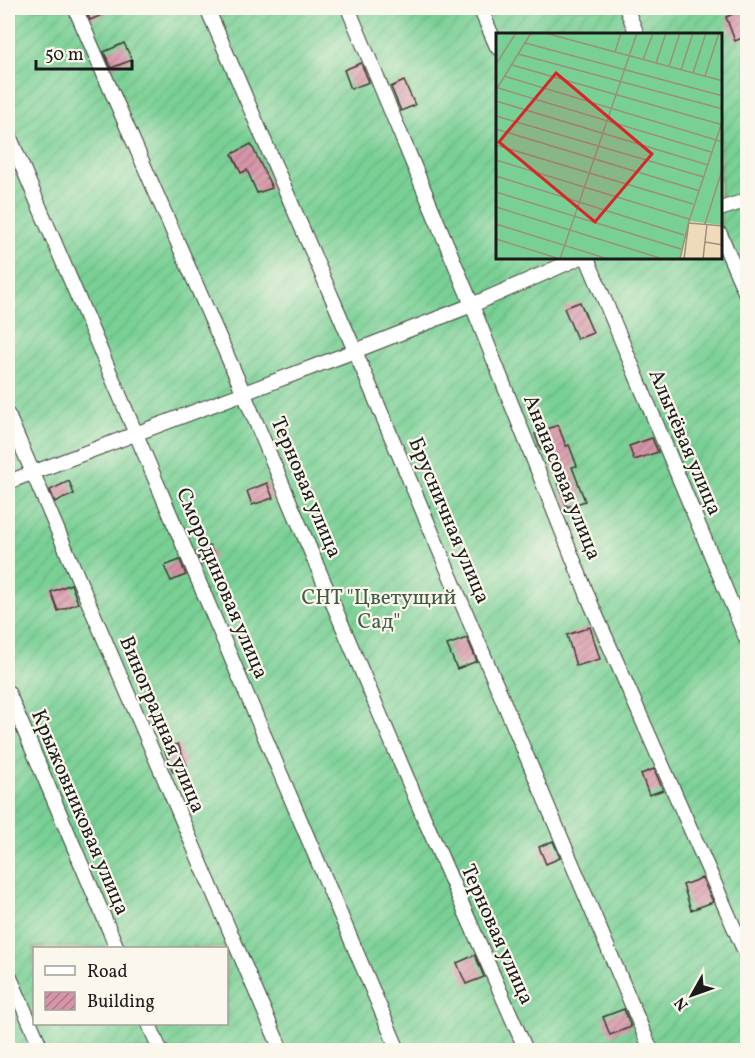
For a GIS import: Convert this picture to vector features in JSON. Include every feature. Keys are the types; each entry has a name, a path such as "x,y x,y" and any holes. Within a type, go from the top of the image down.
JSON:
{"street":[{"name":"Терновая улица","path":"75,8 526,1050"},
{"name":"Брусничная улица","path":"207,8 356,351 651,1050"},
{"name":"Ананасовая улица","path":"348,8 472,304 591,604 747,959"},
{"path":"480,8 496,45"},
{"path":"626,8 638,33"},
{"name":"Смородиновая улица","path":"8,133 398,1050"},
{"path":"722,208 747,200"},
{"path":"722,239 747,299"},
{"path":"8,482 356,351 574,260"},
{"name":"Алычёвая улица","path":"588,260 747,643"},
{"name":"Виноградная улица","path":"8,415 280,1050"},
{"name":"Крыжовниковая улица","path":"8,692 117,947"},
{"path":"8,973 42,1050"},
{"path":"150,1025 160,1050"}],"green space":[{"name":"СНТ \"Цветущий Сад\"","path":"8,8 747,8 747,1050 8,1050"}],"building":[{"path":"85,8 119,8 90,20"},
{"path":"747,8 747,36 735,41 726,17"},
{"path":"124,43 132,60 111,68 104,52"},
{"path":"361,63 369,82 351,89 344,70"},
{"path":"404,81 415,105 401,111 391,87"},
{"path":"251,144 272,188 257,193 247,170 241,173 232,154"},
{"path":"580,302 593,333 577,339 564,308"},
{"path":"558,425 577,466 572,467 585,501 567,507 546,448 541,450 535,434"},
{"path":"652,438 658,452 634,460 629,446"},
{"path":"69,481 74,494 55,502 50,490"},
{"path":"267,483 273,498 252,505 247,491"},
{"path":"210,546 215,558 201,564 196,552"},
{"path":"180,560 186,575 171,581 164,566"},
{"path":"71,584 78,603 58,611 51,592"},
{"path":"590,627 600,659 576,666 567,635"},
{"path":"467,638 477,661 457,669 447,645"},
{"path":"178,744 187,766 173,772 164,749"},
{"path":"654,769 663,790 649,795 641,774"},
{"path":"553,841 560,858 546,864 539,847"},
{"path":"702,878 713,902 691,910 683,885"},
{"path":"475,955 484,977 466,984 457,963"},
{"path":"624,1009 631,1027 610,1035 603,1017"}]}
